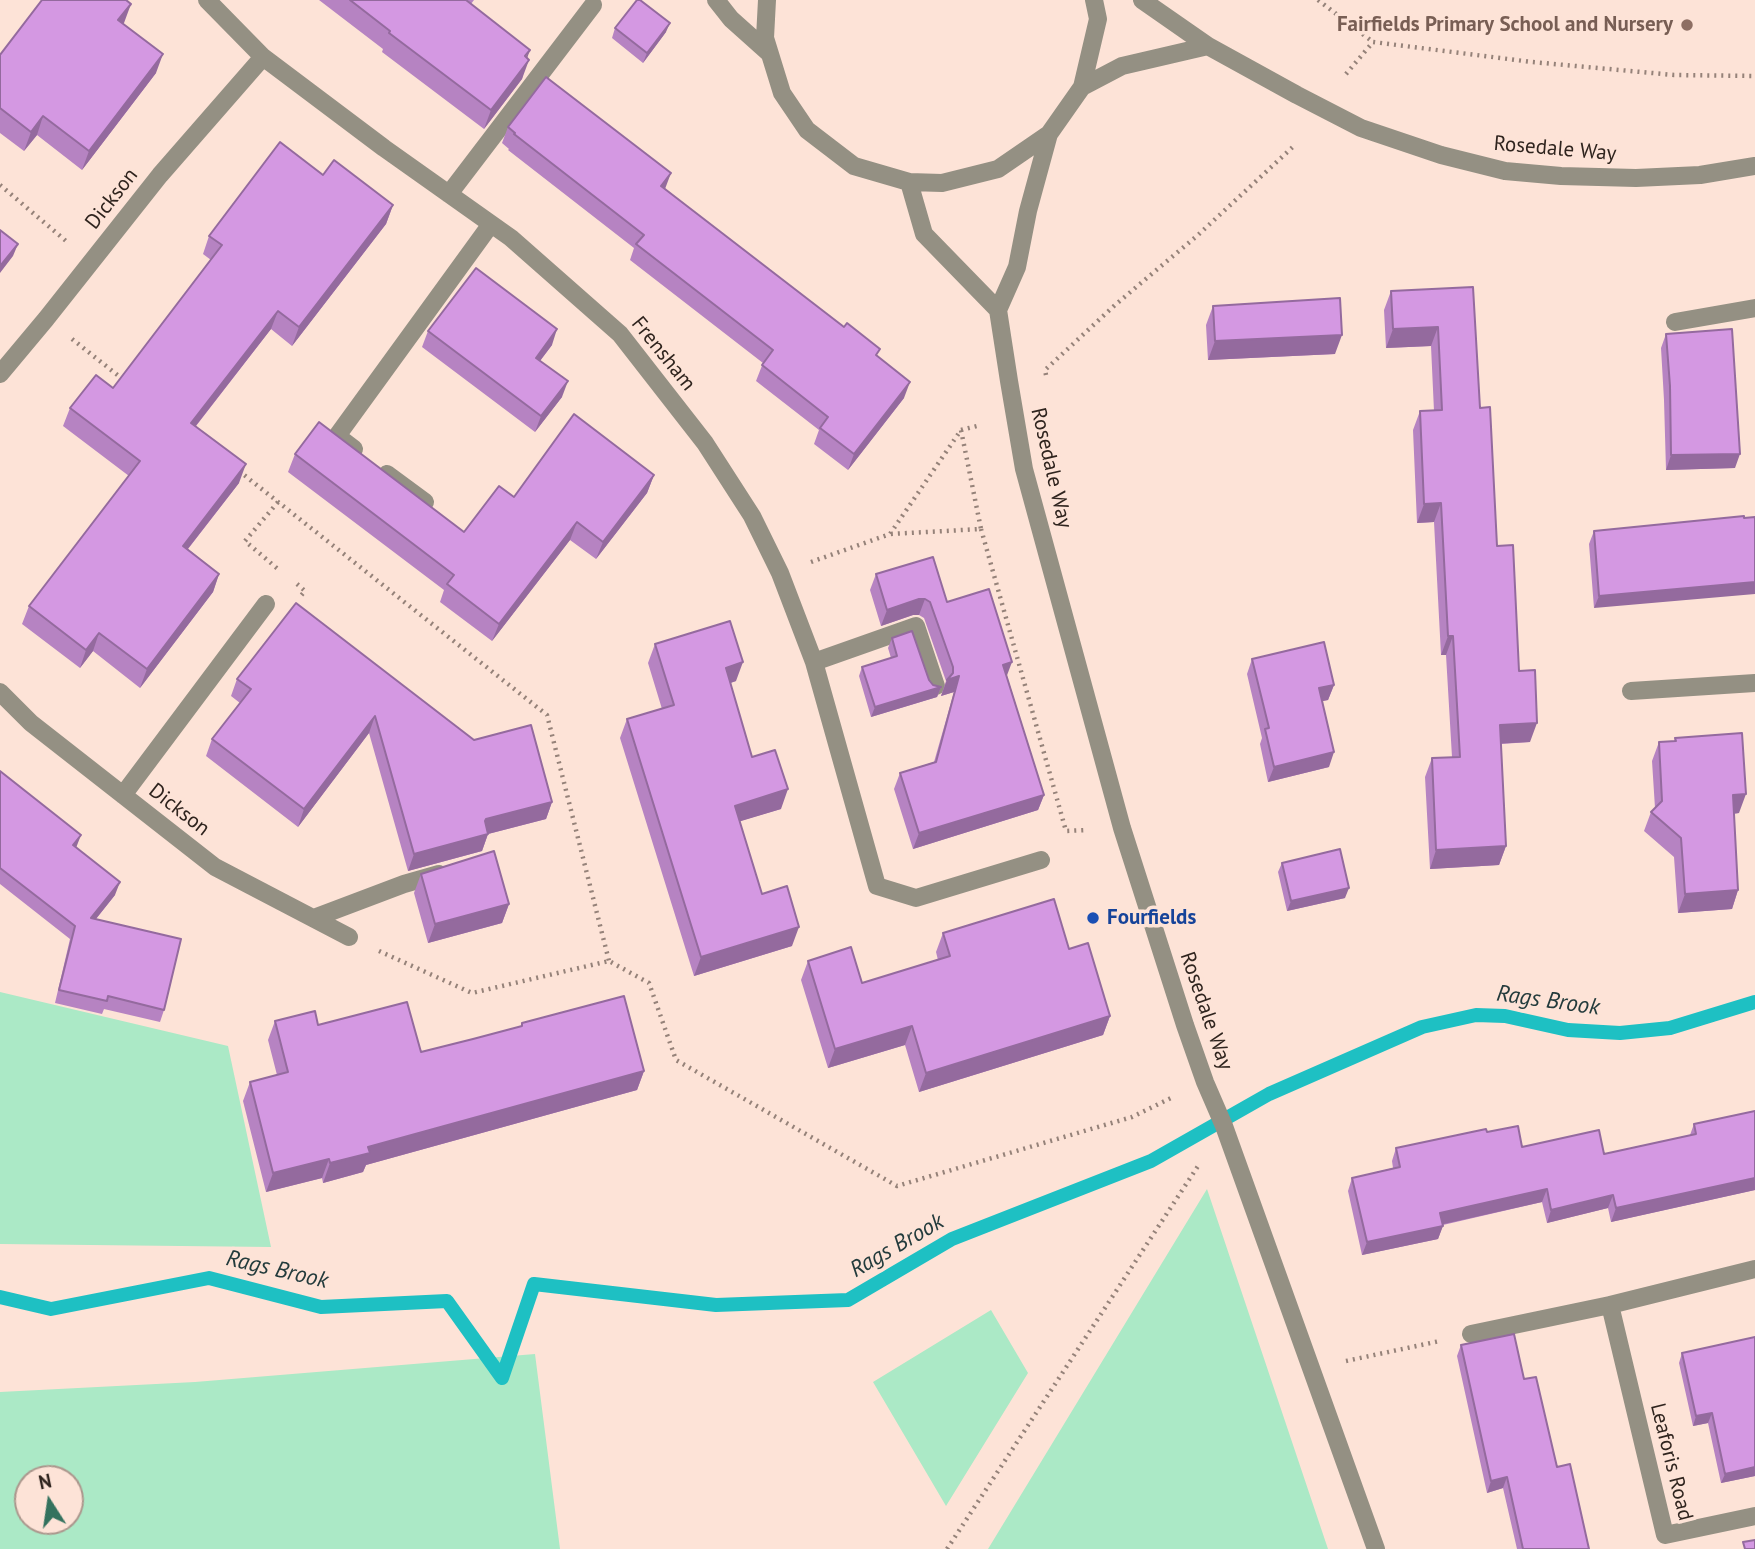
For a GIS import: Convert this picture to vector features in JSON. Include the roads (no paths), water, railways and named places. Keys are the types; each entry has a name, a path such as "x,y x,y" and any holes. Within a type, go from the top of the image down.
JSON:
{"street":[{"name":"Frensham","path":"207,0 263,57 384,148 511,237 620,334 705,443 752,516 780,573 814,662 877,886 916,898 1041,860"},
{"path":"716,0 731,19 769,53"},
{"path":"766,0 765,38 782,93 807,130 853,166 909,183 942,183 998,169 1049,134"},
{"path":"909,183 924,234 998,310 1017,267 1028,211 1049,134 1082,87 1097,19 1094,0"},
{"name":"Rosedale Way","path":"1142,0 1208,46 1297,95 1361,128 1441,155 1505,171 1561,176 1636,178 1700,175 1755,166"},
{"path":"449,194 593,5"},
{"path":"1082,87 1122,66 1208,46"},
{"name":"Dickson","path":"0,374 160,175 263,57"},
{"path":"425,502 337,436 491,224"},
{"path":"1675,322 1755,308"},
{"name":"Rosedale Way","path":"998,310 1024,469 1122,828 1205,1082 1224,1126 1376,1549"},
{"path":"123,795 266,604"},
{"path":"814,662 916,626 936,686"},
{"path":"1631,691 1755,684"},
{"name":"Dickson","path":"0,692 31,723 215,867 349,937"},
{"path":"314,918 404,884 455,869"},
{"path":"1471,1334 1610,1305 1755,1269"},
{"name":"Leaforis Road","path":"1610,1305 1666,1542 1755,1516"}],"waterway":[{"name":"Rags Brook","path":"0,1297 51,1309 209,1278 321,1307 447,1301 502,1378 534,1284 716,1305 848,1300 952,1239 1151,1161 1269,1094 1422,1027 1476,1015 1505,1016 1568,1030 1620,1033 1670,1028 1755,1002"}],"place":[{"name":"Fairfields Primary School and Nursery","path":"1687,25"},
{"name":"Fourfields","path":"1093,918"}]}
